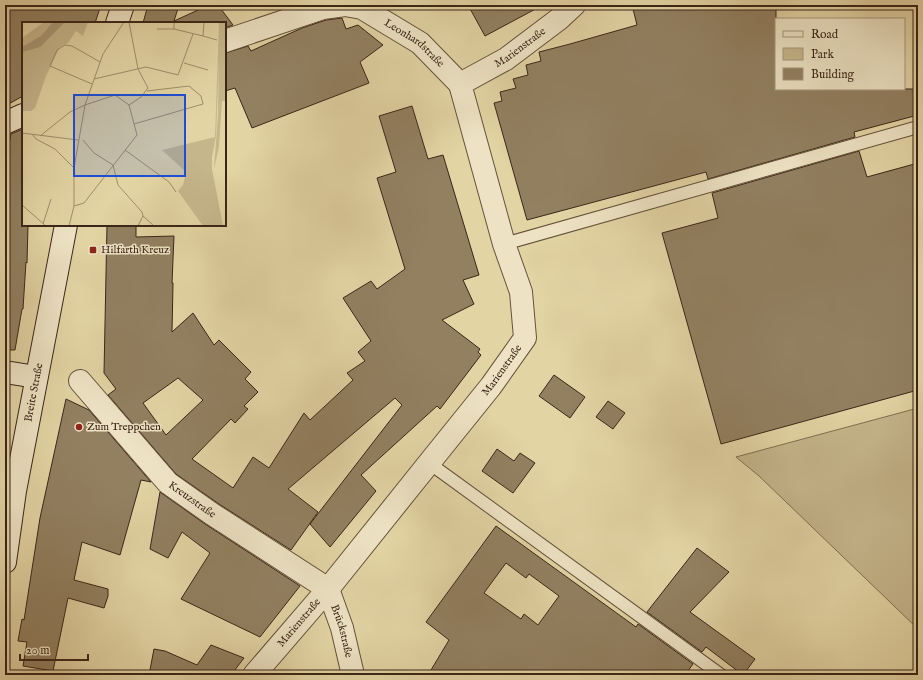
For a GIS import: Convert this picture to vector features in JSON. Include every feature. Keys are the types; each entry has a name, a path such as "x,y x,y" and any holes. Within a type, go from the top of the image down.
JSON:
{"street":[{"path":"117,22 123,5"},
{"name":"Leonhardstraße","path":"226,41 323,8 345,5 362,8 420,43 460,84"},
{"name":"Marienstraße","path":"254,675 328,589 491,386 525,338 521,292 504,244 460,84 506,59 559,19 574,5"},
{"path":"5,123 22,115"},
{"name":"Breite Straße","path":"5,562 15,491 66,226"},
{"path":"5,372 36,377"},
{"name":"Kreuzstraße","path":"80,381 168,483 212,514 328,589"},
{"name":"Brückstraße","path":"328,589 342,628 353,675"}],"lane":[{"path":"504,244 918,127"},
{"path":"429,463 721,675"}],"green space":[{"path":"918,408 918,629 759,476 736,457"}],"building":[{"path":"5,5 101,5 95,22 22,22 22,97 5,106"},
{"path":"148,5 179,5 174,21 209,5 218,5 233,25 226,28 226,22 143,22"},
{"path":"468,5 543,5 485,36"},
{"path":"632,5 776,5 775,90 918,89 918,115 854,132 855,137 708,179 706,172 527,220 494,103 502,101 500,92 516,88 513,79 528,75 526,65 541,61 539,52 637,25"},
{"path":"342,18 346,29 358,25 383,45 360,62 369,83 252,128 235,88 226,91 226,53 248,46 251,51 302,28 326,20"},
{"path":"412,106 428,159 443,155 479,275 463,280 474,304 442,320 480,349 478,352 481,355 440,409 437,406 361,475 376,491 330,547 310,524 402,405 395,398 288,489 318,512 291,550 219,504 176,474 108,395 116,389 104,373 107,226 136,226 136,237 174,236 172,332 193,313 214,345 219,340 251,372 245,379 258,392 244,406 248,409 235,423 231,419 192,459 233,488 253,457 269,468 304,413 310,420 353,380 347,373 365,361 358,352 371,341 343,298 371,281 377,289 405,269 377,178 396,172 379,116","holes":["178,378 203,400 166,435 143,403"]},
{"path":"22,129 22,226 28,226 27,263 26,262 23,309 15,350 5,350 5,164 11,134"},
{"path":"859,151 867,177 918,163 918,390 721,444 662,233 718,218 712,193"},
{"path":"554,375 585,397 570,418 539,396"},
{"path":"66,399 89,410 151,482 141,480 120,555 82,542 74,580 108,589 108,596 104,608 68,598 53,671 23,666 27,642 18,641 22,619 24,620 40,518"},
{"path":"608,401 625,413 613,429 596,417"},
{"path":"497,449 514,461 520,453 535,463 513,493 482,471"},
{"path":"160,492 205,524 300,586 260,637 181,599 210,553 182,532 168,558 150,549"},
{"path":"496,526 636,627 638,624 693,664 685,675 428,675 449,640 426,622","holes":["506,563 526,578 529,574 559,596 538,625 524,614 521,619 484,593"]},
{"path":"697,548 729,572 690,612 755,659 743,675 706,647 702,652 647,612"},
{"path":"211,645 244,658 231,675 149,675 154,649 165,651 197,665"}],"place":[{"name":"Hilfarth Kreuz","path":"93,250"},
{"name":"Zum Treppchen","path":"79,427"}]}
